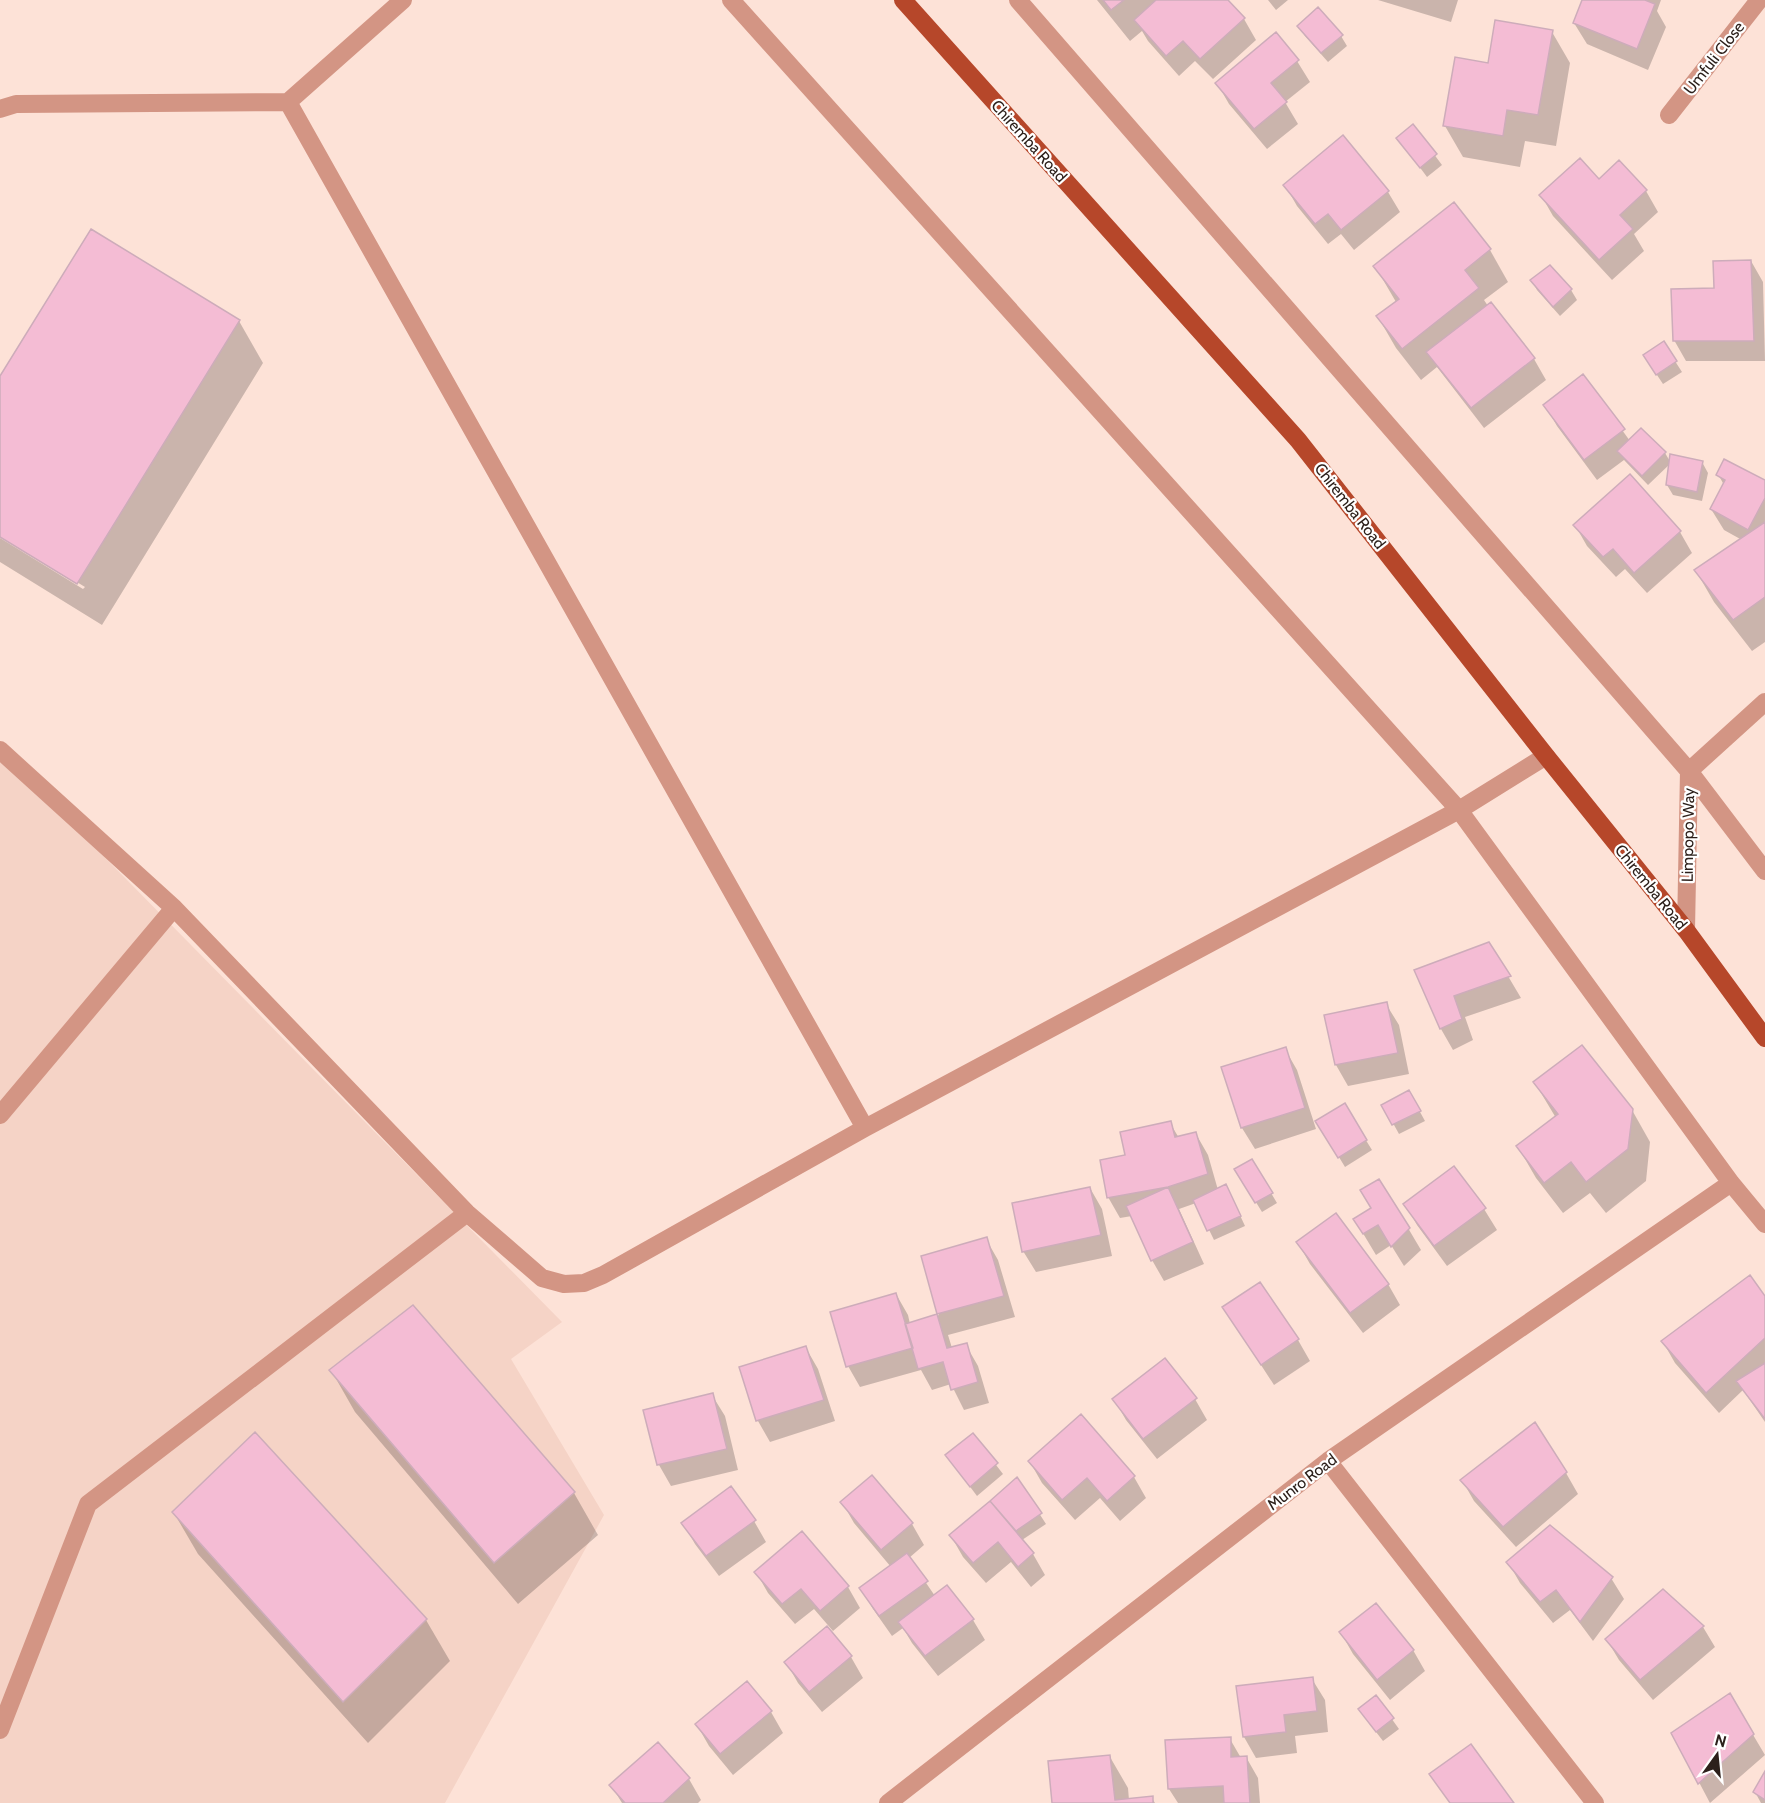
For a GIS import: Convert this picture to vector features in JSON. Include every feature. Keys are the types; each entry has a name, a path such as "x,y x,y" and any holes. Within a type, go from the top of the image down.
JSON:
{"main road":[{"name":"Chiremba Road","path":"903,0 1298,440 1686,930 1765,1038"}],"street":[{"path":"0,109 16,104 288,102 403,0"},
{"path":"731,0 1459,810 1731,1183 1765,1224"},
{"path":"1018,0 1689,771 1765,872"},
{"name":"Umfuli Close","path":"1669,115 1759,0"},
{"path":"288,102 865,1128"},
{"name":"Limpopo Way","path":"1686,930 1689,771 1765,702"},
{"path":"0,750 174,908 467,1213 542,1278 564,1284 584,1283 603,1275 865,1128 1459,810 1546,756"},
{"path":"0,1115 174,908"},
{"name":"Munro Road","path":"888,1803 1328,1461 1731,1183"},
{"path":"0,1730 88,1504 467,1213"},
{"path":"1328,1461 1595,1803"}],"shaded area":[{"path":"0,751 562,1322 511,1359 604,1515 445,1803 0,1803"}],"building":[{"path":"1103,0 1124,0 1111,10"},
{"path":"1156,0 1228,0 1245,18 1200,59 1183,41 1166,56 1134,20"},
{"path":"1582,0 1645,0 1655,4 1637,49 1573,23"},
{"path":"1318,7 1343,35 1321,53 1297,26"},
{"path":"1495,20 1553,30 1538,115 1507,110 1503,136 1443,126 1455,57 1488,63"},
{"path":"1276,32 1299,60 1271,83 1287,102 1254,129 1215,83"},
{"path":"1413,124 1437,154 1420,168 1396,138"},
{"path":"1343,135 1389,191 1341,230 1328,214 1315,224 1283,185"},
{"path":"1580,158 1599,179 1619,160 1647,190 1620,215 1633,229 1599,260 1539,195"},
{"path":"1454,202 1491,249 1465,270 1479,288 1402,349 1376,316 1399,299 1373,266"},
{"path":"91,229 240,320 77,584 0,537 0,376"},
{"path":"1751,260 1754,341 1673,341 1671,289 1714,288 1713,261"},
{"path":"1550,265 1572,289 1553,307 1530,280"},
{"path":"1491,302 1535,358 1471,408 1426,352"},
{"path":"1664,341 1677,361 1656,375 1643,355"},
{"path":"1583,374 1625,429 1584,460 1543,405"},
{"path":"1641,428 1666,452 1642,476 1617,451"},
{"path":"1670,454 1703,461 1697,492 1666,485"},
{"path":"1724,459 1765,480 1765,498 1748,530 1710,509 1725,480 1716,475"},
{"path":"1630,474 1681,531 1634,573 1613,549 1603,557 1573,525"},
{"path":"1765,522 1765,597 1733,620 1694,570"},
{"path":"1489,942 1511,976 1454,996 1462,1019 1440,1029 1414,970"},
{"path":"1387,1002 1398,1053 1335,1065 1324,1015"},
{"path":"1582,1045 1633,1109 1628,1149 1586,1182 1571,1162 1544,1183 1516,1146 1558,1114 1533,1082"},
{"path":"1286,1047 1305,1108 1241,1128 1221,1067"},
{"path":"1409,1090 1421,1111 1392,1125 1381,1105"},
{"path":"1345,1103 1367,1140 1338,1158 1315,1121"},
{"path":"1171,1121 1175,1137 1196,1132 1208,1174 1168,1187 1107,1198 1100,1160 1125,1155 1120,1132"},
{"path":"1252,1159 1273,1193 1255,1203 1234,1169"},
{"path":"1454,1166 1486,1208 1434,1246 1403,1204"},
{"path":"1379,1179 1410,1228 1391,1247 1378,1225 1363,1234 1353,1219 1371,1208 1360,1190"},
{"path":"1226,1184 1241,1216 1207,1231 1193,1200"},
{"path":"1090,1187 1101,1235 1022,1252 1012,1203"},
{"path":"1168,1187 1193,1242 1151,1261 1126,1206"},
{"path":"1336,1213 1389,1284 1350,1313 1296,1242"},
{"path":"987,1237 1004,1296 937,1314 921,1256"},
{"path":"1750,1275 1765,1296 1765,1338 1706,1393 1661,1341"},
{"path":"1260,1282 1299,1339 1261,1365 1222,1307"},
{"path":"896,1293 913,1348 846,1367 830,1312"},
{"path":"413,1305 575,1492 494,1563 329,1370"},
{"path":"937,1314 947,1348 967,1343 978,1382 951,1390 943,1362 918,1369 905,1324"},
{"path":"806,1346 824,1400 756,1421 739,1367"},
{"path":"1165,1358 1197,1398 1143,1439 1112,1399"},
{"path":"1765,1363 1765,1419 1736,1381"},
{"path":"713,1393 727,1449 657,1465 643,1410"},
{"path":"1081,1414 1135,1476 1107,1501 1087,1478 1062,1500 1028,1461"},
{"path":"1535,1422 1567,1472 1503,1527 1460,1480"},
{"path":"255,1432 427,1619 343,1702 172,1512"},
{"path":"973,1433 998,1463 970,1487 945,1455"},
{"path":"872,1475 913,1523 881,1550 840,1502"},
{"path":"1017,1477 1042,1513 1016,1531 990,1501"},
{"path":"731,1486 756,1520 706,1556 681,1523"},
{"path":"990,1501 1034,1553 1018,1567 998,1542 973,1563 949,1535"},
{"path":"1550,1525 1613,1577 1580,1622 1556,1590 1540,1602 1506,1562"},
{"path":"802,1531 849,1586 820,1611 801,1589 782,1604 754,1572"},
{"path":"907,1553 928,1581 879,1616 859,1588"},
{"path":"947,1585 974,1619 925,1656 898,1622"},
{"path":"1663,1589 1704,1626 1640,1680 1605,1639"},
{"path":"1376,1603 1414,1650 1377,1680 1339,1632"},
{"path":"827,1626 852,1656 809,1692 784,1662"},
{"path":"1313,1677 1317,1711 1284,1715 1286,1732 1243,1737 1236,1686"},
{"path":"747,1681 772,1711 720,1754 695,1724"},
{"path":"1730,1693 1754,1734 1698,1784 1671,1733"},
{"path":"1376,1695 1394,1718 1376,1732 1358,1709"},
{"path":"1231,1737 1231,1757 1247,1756 1250,1803 1224,1803 1223,1786 1168,1789 1165,1740"},
{"path":"658,1742 690,1778 663,1803 625,1803 609,1785"},
{"path":"1471,1744 1514,1803 1450,1803 1429,1774"},
{"path":"1110,1755 1115,1800 1153,1796 1153,1803 1052,1803 1048,1761"},
{"path":"1765,1771 1765,1800 1753,1792"}]}
